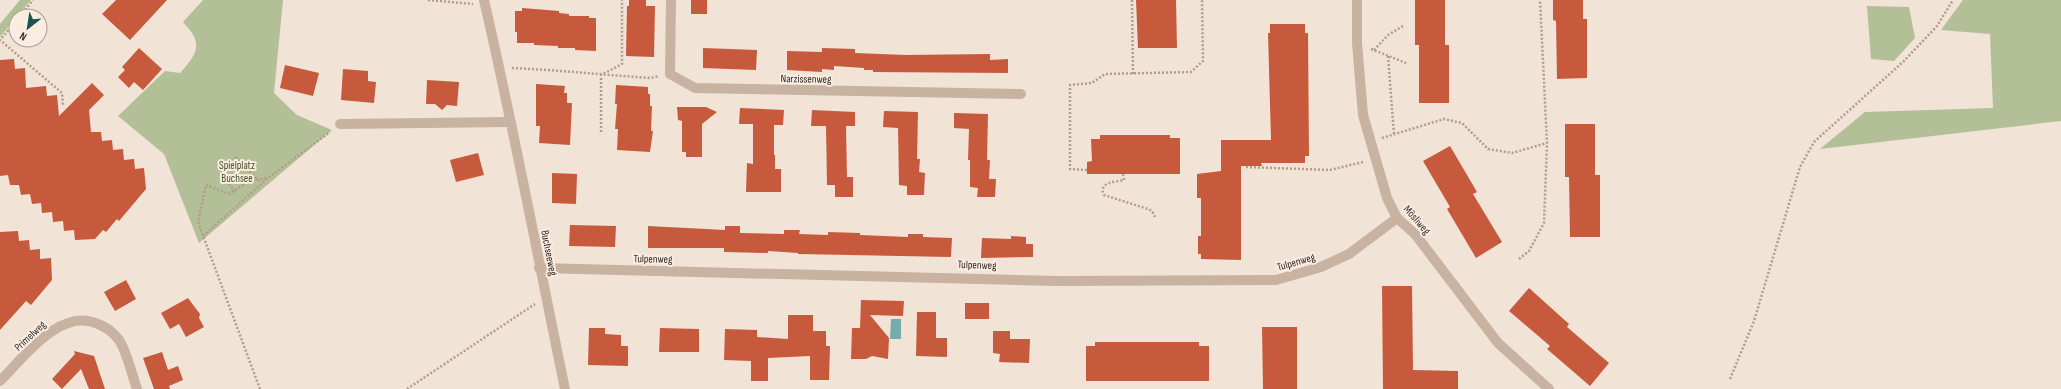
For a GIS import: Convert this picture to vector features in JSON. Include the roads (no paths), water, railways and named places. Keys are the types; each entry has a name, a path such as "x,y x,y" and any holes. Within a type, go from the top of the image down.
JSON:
{"street":[{"name":"Narzissenweg","path":"671,0 670,74 695,88 1020,94"},
{"name":"Mösliweg","path":"1357,0 1357,42 1363,115 1387,198 1397,218 1415,234 1498,344 1549,389"},
{"name":"Buchseeweg","path":"484,3 500,68 539,268 565,389"},
{"path":"340,124 511,122"},
{"name":"Tulpenweg","path":"539,268 1057,281 1276,280 1321,267 1349,254 1397,218"},
{"name":"Primelweg","path":"0,381 56,327 73,320 90,320 107,328 120,341 137,389"}],"water":[{"path":"891,319 901,319 901,339 890,339"}],"park label":[{"name":"Spielplatz Buchsee","path":"237,171"}]}
